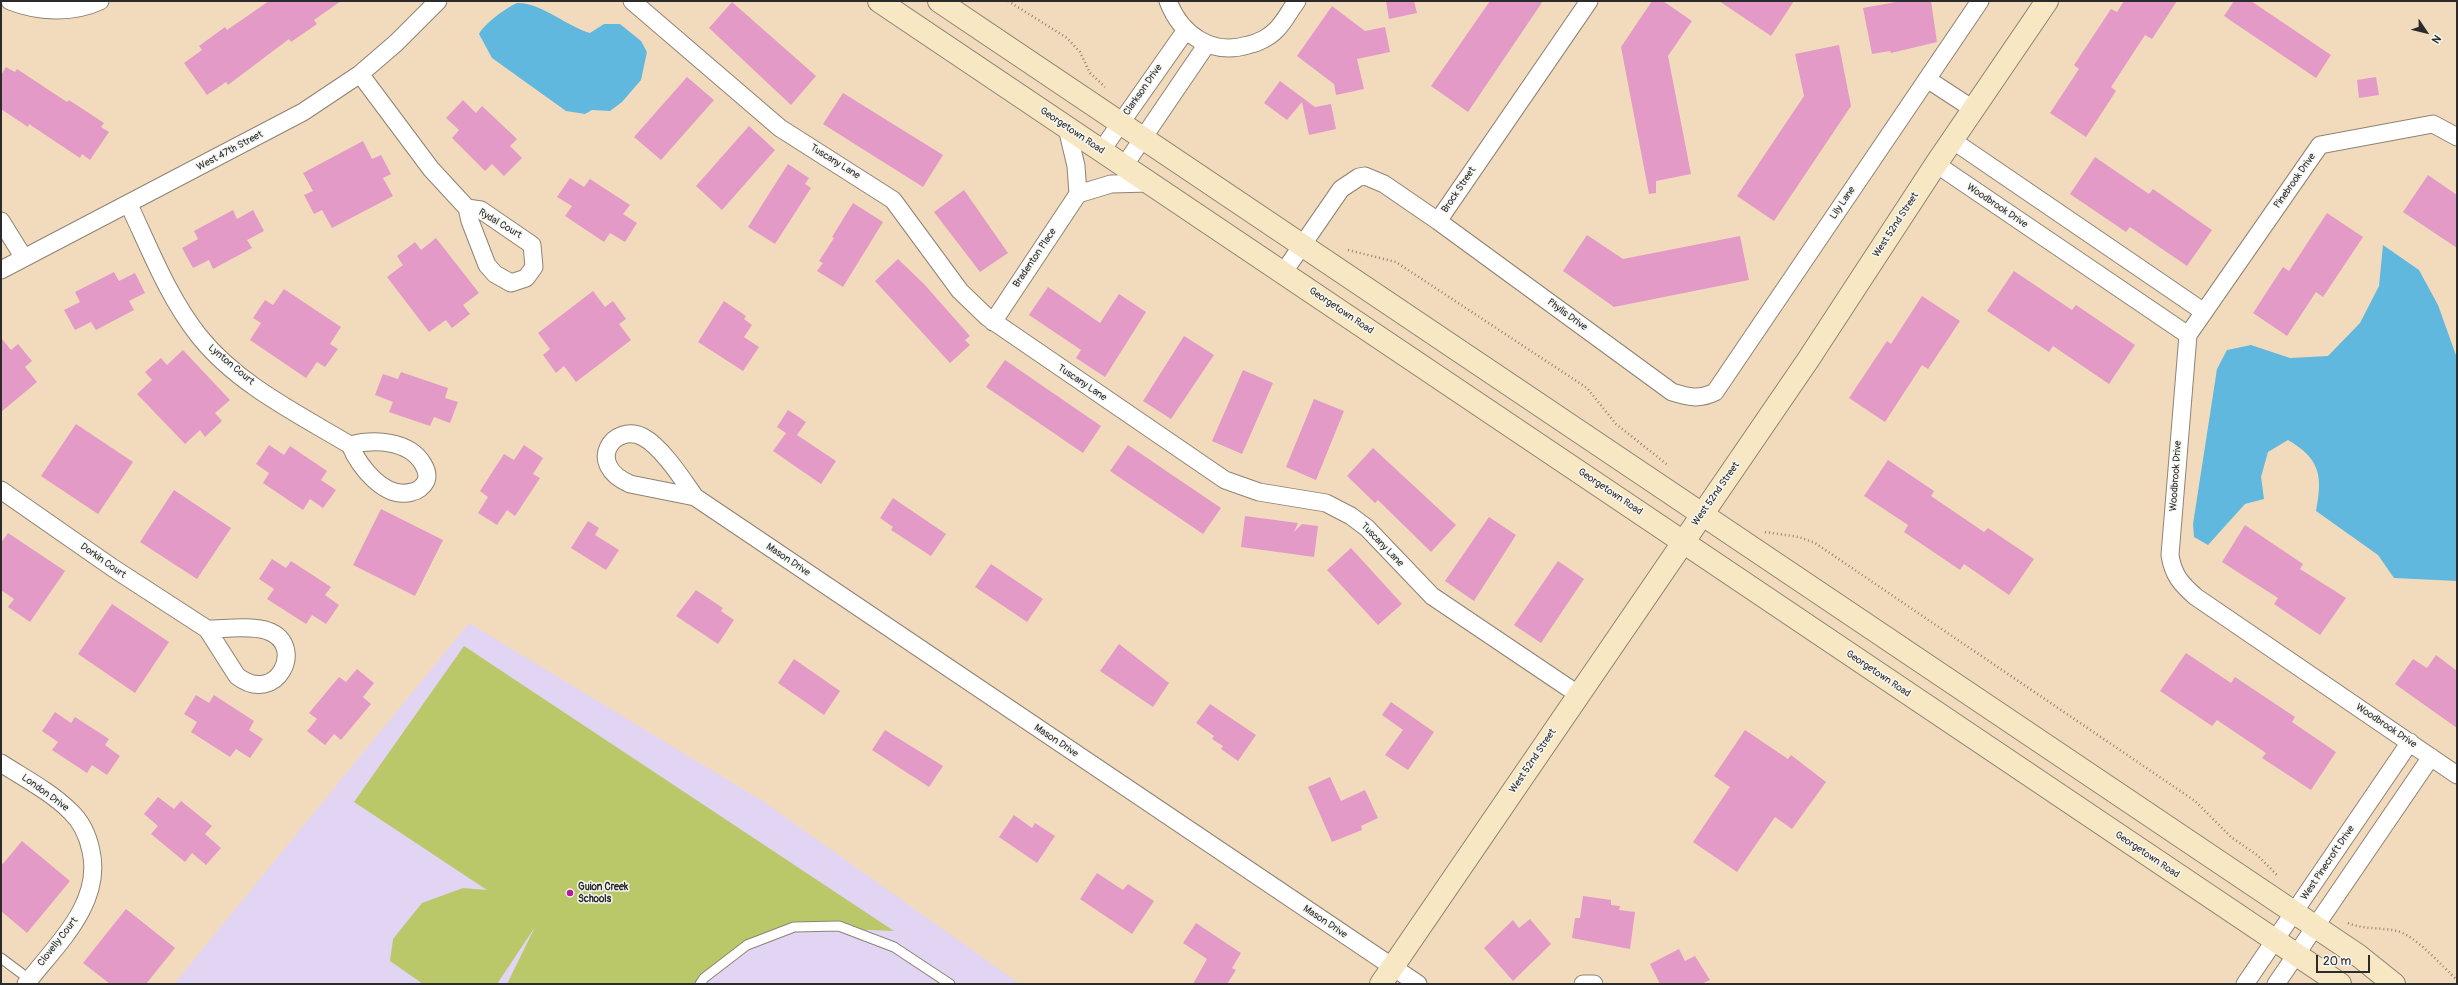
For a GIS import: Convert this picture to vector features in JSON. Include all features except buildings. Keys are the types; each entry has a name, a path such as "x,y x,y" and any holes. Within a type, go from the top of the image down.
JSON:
{"main road":[{"name":"Georgetown Road","path":"879,1 2340,984"},
{"path":"939,1 1703,515 2320,918 2359,956 2394,984"},
{"name":"West 52nd Street","path":"1386,975 1703,515 1808,360 1952,140 2047,1"}],"street":[{"path":"10,1 27,6 53,10 80,8 100,1"},
{"name":"West 47th Street","path":"1,270 129,205 303,112 360,74 396,43 438,1"},
{"name":"Tuscany Lane","path":"632,1 780,128 893,200 960,292 993,322 1225,480 1259,492 1326,503 1351,516 1367,528 1432,596 1578,695"},
{"path":"1168,1 1179,23 1196,38 1232,49 1256,43 1277,30 1297,1"},
{"name":"Brock Street","path":"1284,273 1341,189 1359,177 1365,176 1384,184 1438,221 1589,1"},
{"name":"Lily Lane","path":"1701,398 1715,392 1980,1"},
{"path":"1124,166 1143,138 1196,38"},
{"name":"Clarkson Drive","path":"1101,151 1121,122 1196,38"},
{"name":"Rydal Court","path":"360,74 431,169 467,208 470,221 487,264 494,274 511,283 526,278 534,267 532,245 481,210 467,208"},
{"path":"1927,79 1973,109"},
{"name":"Pinebrook Drive","path":"2188,335 2320,145 2428,124 2447,130 2457,137"},
{"path":"1067,128 1076,166 1078,194 1111,184 1149,183"},
{"path":"1952,140 2204,312"},
{"name":"Woodbrook Drive","path":"1936,164 2188,335 2170,555 2172,568 2178,580 2196,596 2457,775"},
{"name":"Bradenton Place","path":"993,322 1078,194"},
{"name":"Lynton Court","path":"129,205 181,309 210,348 240,375 266,394 350,445"},
{"path":"1,221 24,258"},
{"name":"Phylis Drive","path":"1438,221 1672,392 1691,398 1701,398"},
{"name":"Mason Drive","path":"695,497 630,484 620,480 606,465 605,456 608,448 620,437 628,434 642,437 669,463 695,497 1386,975 1418,984"},
{"name":"Dorkin Court","path":"1,490 120,573 207,629 237,676 244,682 262,685 278,677 283,669 286,656 282,643 268,631 207,629"},
{"name":"West Pinecroft Drive","path":"2245,984 2410,742"},
{"path":"2276,984 2431,757"},
{"name":"London Drive","path":"1,763 64,806 84,829 89,842 94,871 88,899"},
{"name":"Clovelly Court","path":"27,982 80,914 88,899"},
{"path":"1583,984 1594,984"}],"lane":[{"path":"700,984 704,978 746,945 794,927 839,926 894,947 950,984"},
{"path":"1,958 27,982"}],"path":[{"path":"1008,1 1068,38 1080,52 1090,73 1108,89"},
{"path":"1344,249 1396,262 1586,388 1616,424 1653,451 1675,472"},
{"path":"1761,531 1799,537 1815,543 2195,801 2231,837 2257,855 2287,885 2300,905"},
{"path":"2320,918 2361,928 2398,931 2413,940 2457,980"}],"shaded area":[{"name":"Guion Creek Schools","path":"469,623 764,802 1020,984 174,984"}],"green space":[{"path":"464,646 894,931 794,927 746,945 700,984 507,984 535,927 497,984 423,984 390,961 393,939 422,903 463,888 487,890 354,802"}],"water":[{"path":"517,3 535,6 581,30 590,33 604,24 620,24 641,41 647,52 641,80 622,102 610,111 592,110 585,114 566,111 492,58 479,34 496,16"},
{"path":"2383,245 2419,270 2438,305 2457,358 2457,581 2394,578 2378,555 2316,511 2319,487 2317,469 2307,454 2288,440 2268,452 2261,477 2264,499 2245,504 2208,545 2194,537 2193,524 2217,369 2227,350 2251,345 2290,358 2328,356 2360,323 2379,286"}],"place":[{"name":"Guion Creek Schools","path":"570,893"}]}
